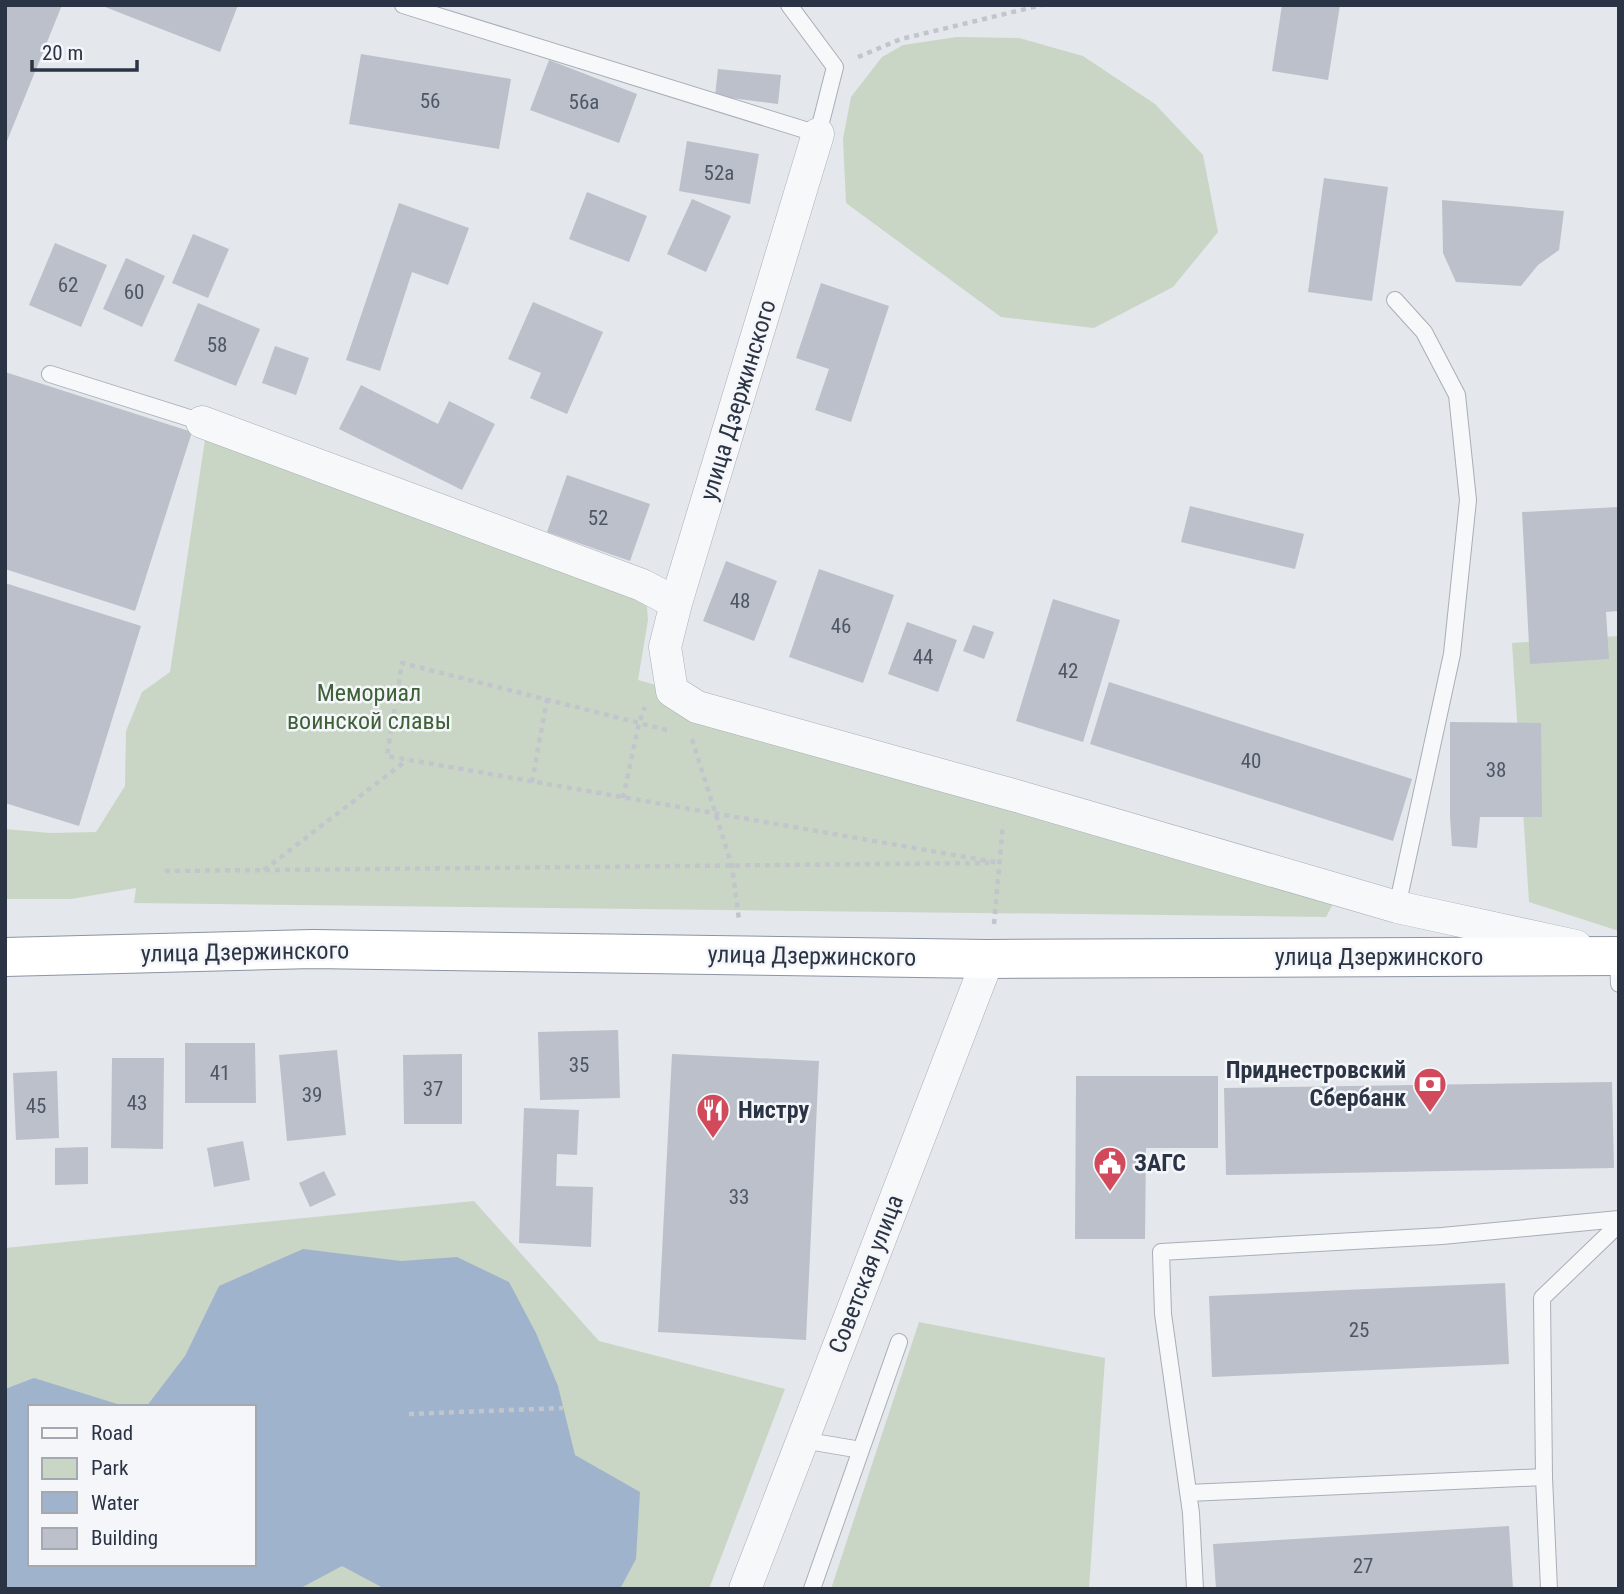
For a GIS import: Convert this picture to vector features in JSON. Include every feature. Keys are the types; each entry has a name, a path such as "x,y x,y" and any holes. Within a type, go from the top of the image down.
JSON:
{"highway":[{"name":"улица Дзержинского","path":"5,957 313,949 988,959 1618,956"}],"street":[{"name":"улица Дзержинского","path":"818,134 676,603 665,647 672,691 697,707 1013,795 1397,907 1618,956"},
{"path":"202,422 642,585 676,603"},
{"name":"Советская улица","path":"745,1589 988,959"}],"lane":[{"path":"403,5 818,134 835,67 789,5"},
{"path":"1395,300 1424,332 1457,395 1468,500 1452,654 1397,907"},
{"path":"50,374 202,422"},
{"path":"1618,956 1619,984"},
{"path":"1549,1589 1544,1477 1542,1298 1619,1222"},
{"path":"1195,1589 1191,1513 1163,1314 1161,1252 1442,1236 1619,1222"},
{"path":"812,1589 900,1342"},
{"path":"802,1440 861,1450"},
{"path":"1188,1493 1544,1477"}],"path":[{"path":"835,67 901,39 1042,5"},
{"path":"623,798 639,723 665,647"},
{"path":"402,663 387,756 1000,863"},
{"path":"532,782 547,699"},
{"path":"697,707 687,722 732,866 744,955"},
{"path":"264,870 407,760"},
{"path":"988,959 996,914 1004,819 1013,795"},
{"path":"165,871 1000,863"},
{"path":"409,1415 564,1408"}],"green space":[{"path":"957,37 1019,38 1083,56 1155,104 1203,155 1218,232 1173,287 1094,328 1001,317 846,203 843,139 851,97 882,57 903,45"},
{"name":"Мемориал воинской славы","path":"206,433 630,593 647,607 648,620 638,680 1233,846 1340,891 1326,917 134,903 136,888 71,899 5,899 5,829 50,833 96,832 125,786 126,731 142,692 170,672"},
{"path":"1619,636 1619,931 1529,902 1512,643"},
{"path":"474,1201 599,1341 785,1389 709,1589 5,1589 5,1248"},
{"path":"919,1322 1105,1358 1089,1589 831,1589"}],"water":[{"path":"303,1249 401,1261 457,1257 509,1282 536,1333 558,1386 575,1455 640,1492 636,1559 620,1589 385,1589 342,1566 299,1589 5,1589 5,1389 34,1378 121,1405 28,1405 28,1566 256,1566 256,1405 148,1405 185,1356 219,1286"}],"building":[{"path":"5,5 62,5 5,146"},
{"path":"100,5 238,5 220,52"},
{"path":"1282,5 1340,5 1328,80 1272,71"},
{"path":"361,54 511,79 499,149 349,124"},
{"path":"549,60 637,94 619,143 530,110"},
{"path":"718,69 781,75 778,104 715,96"},
{"path":"687,141 759,154 750,204 679,191"},
{"path":"1324,178 1388,187 1372,301 1308,292"},
{"path":"587,192 647,216 629,262 569,239"},
{"path":"692,199 731,216 706,272 667,254"},
{"path":"1442,200 1564,211 1559,250 1538,265 1521,286 1456,282 1443,253"},
{"path":"399,203 469,228 448,285 412,272 380,371 346,360"},
{"path":"193,234 229,249 208,298 172,283"},
{"path":"55,243 107,265 81,327 29,305"},
{"path":"126,258 165,276 142,327 103,309"},
{"path":"821,283 889,306 851,422 815,410 829,369 796,358"},
{"path":"533,302 603,332 567,414 530,398 541,373 508,359"},
{"path":"198,303 260,329 236,386 174,361"},
{"path":"275,346 309,358 296,395 262,383"},
{"path":"5,372 192,432 135,611 5,569"},
{"path":"361,385 438,424 449,401 495,424 462,490 339,429"},
{"path":"567,475 650,504 630,561 547,532"},
{"path":"1190,506 1304,534 1295,569 1181,542"},
{"path":"1619,507 1619,611 1606,612 1609,659 1530,664 1522,512"},
{"path":"726,561 777,581 754,641 703,621"},
{"path":"819,569 894,595 863,683 789,657"},
{"path":"5,583 141,626 79,826 5,803"},
{"path":"1053,599 1120,620 1083,742 1016,721"},
{"path":"907,622 957,640 938,692 888,674"},
{"path":"973,625 994,632 984,659 963,651"},
{"path":"1109,682 1412,779 1393,841 1090,744"},
{"path":"1450,722 1541,723 1542,817 1480,817 1477,848 1452,846"},
{"path":"618,1030 620,1098 540,1100 538,1032"},
{"path":"185,1043 255,1043 256,1103 185,1103"},
{"path":"337,1050 346,1135 287,1141 279,1055"},
{"path":"462,1054 462,1124 404,1124 403,1055"},
{"path":"672,1054 819,1061 806,1340 658,1332"},
{"path":"112,1058 164,1058 163,1149 111,1148"},
{"path":"57,1071 59,1138 16,1140 13,1073"},
{"name":"ЗАГС","path":"1076,1076 1218,1076 1218,1148 1146,1148 1145,1239 1075,1239"},
{"path":"1612,1082 1614,1168 1226,1175 1224,1088"},
{"path":"524,1108 579,1110 577,1155 557,1154 556,1186 593,1187 591,1247 519,1243"},
{"path":"243,1141 250,1180 214,1187 207,1148"},
{"path":"88,1147 88,1184 55,1185 55,1148"},
{"path":"324,1171 336,1195 310,1207 299,1183"},
{"path":"1505,1283 1509,1364 1212,1377 1209,1296"},
{"path":"1509,1526 1513,1589 1216,1589 1213,1544"}],"place":[{"name":"Приднестровский Сбербанк","path":"1430,1114"},
{"name":"Нистру","path":"713,1140"},
{"name":"ЗАГС","path":"1110,1193"}]}
